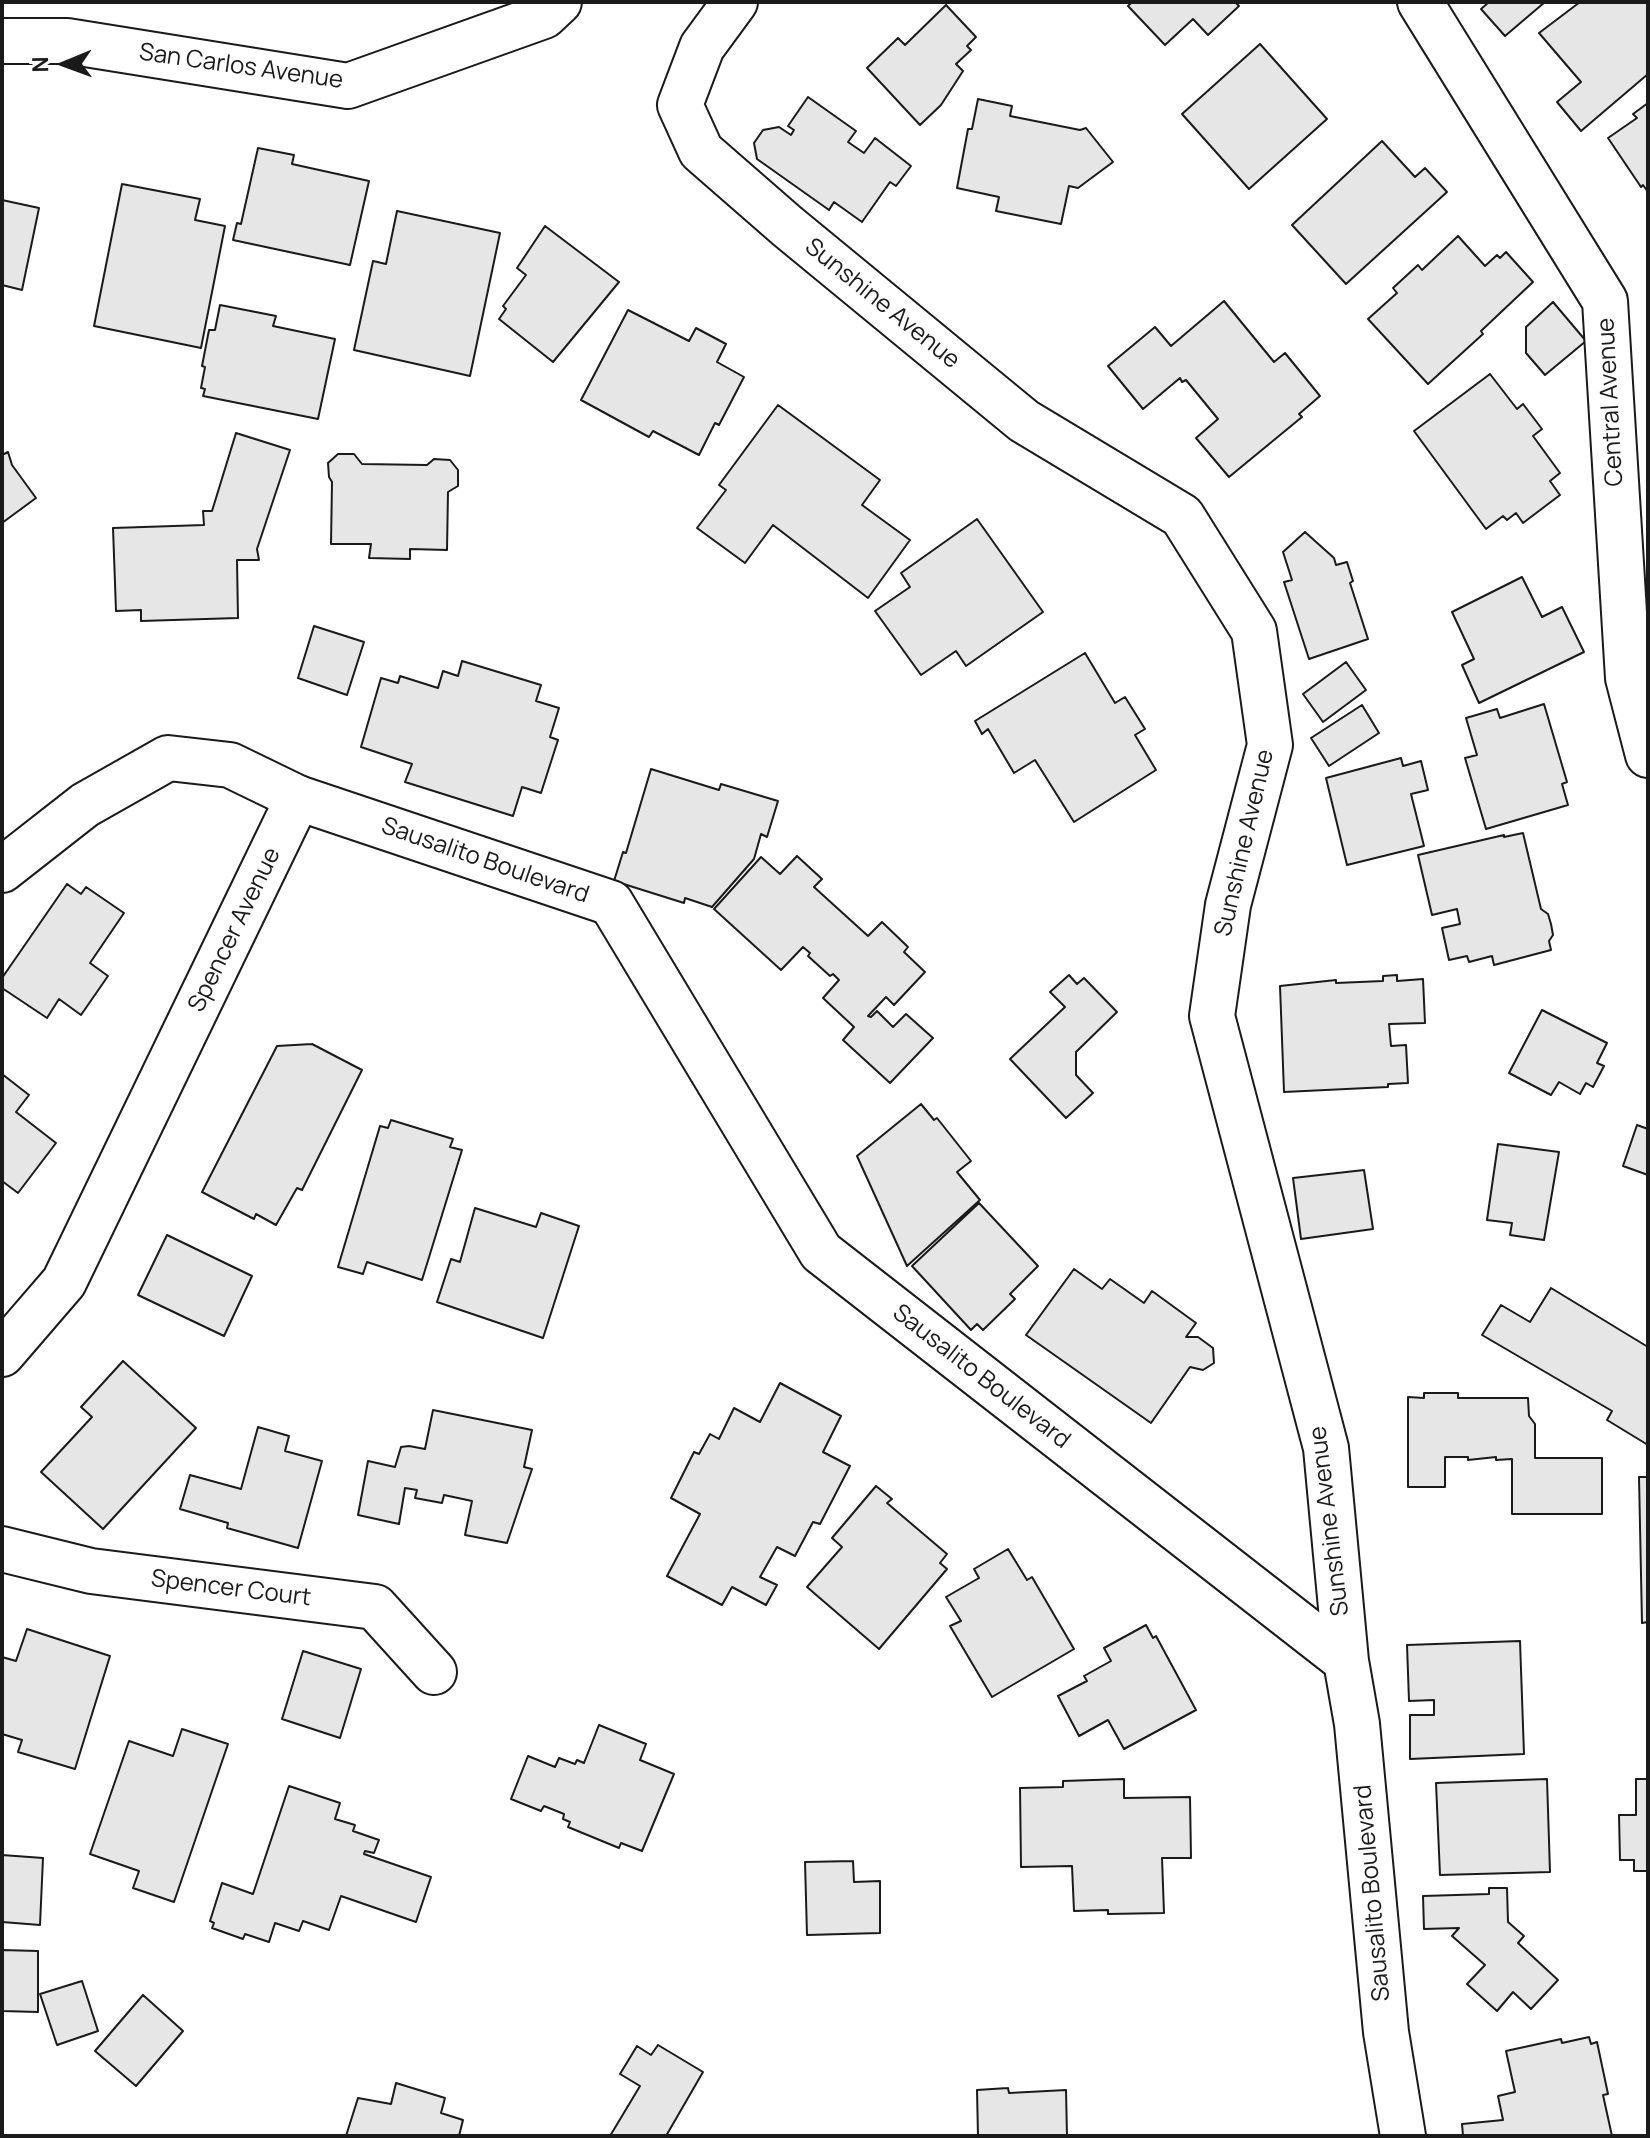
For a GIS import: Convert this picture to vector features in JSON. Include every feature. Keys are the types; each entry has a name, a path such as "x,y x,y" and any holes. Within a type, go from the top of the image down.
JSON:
{"street":[{"name":"San Carlos Avenue","path":"2,41 67,41 348,86 544,16 559,2"},
{"name":"Sunshine Avenue","path":"735,2 702,47 680,105 701,151 1024,421 1182,516 1254,631 1270,745 1228,905 1212,1016 1326,1448 1346,1661"},
{"name":"Central Avenue","path":"1420,2 1605,301 1628,678 1648,755"},
{"path":"2,870 85,805 168,758 230,765 298,798"},
{"name":"Sausalito Boulevard","path":"298,798 611,903 821,1252 1346,1661 1357,1724 1386,2032 1403,2136"},
{"name":"Spencer Avenue","path":"2,1354 64,1282 298,798"},
{"name":"Spencer Court","path":"2,1549 91,1571 375,1607 434,1672"}],"building":[{"path":"1132,2 1235,2 1239,6 1208,35 1193,19 1165,45 1128,6"},
{"path":"1489,2 1545,2 1505,36 1481,9"},
{"path":"1580,2 1648,2 1648,74 1581,131 1557,102 1581,82 1539,33"},
{"path":"946,5 976,37 967,46 971,50 956,64 963,71 941,105 920,125 867,68 898,38 905,45"},
{"path":"1260,44 1327,119 1249,189 1182,114"},
{"path":"808,97 856,131 848,142 864,153 875,138 911,166 896,186 890,182 862,222 834,202 829,210 757,159 754,143 763,130 779,127 791,135 794,130 788,126"},
{"path":"978,99 1012,106 1010,116 1080,130 1086,128 1113,162 1078,188 1069,186 1061,224 996,211 999,197 957,188 968,129 972,129"},
{"path":"1648,103 1648,192 1643,185 1641,187 1608,138 1637,118 1633,114"},
{"path":"1382,141 1415,177 1425,168 1447,192 1346,284 1292,225"},
{"path":"258,148 294,155 292,164 369,181 350,265 233,240 237,223 241,224"},
{"path":"122,184 200,199 195,220 225,226 201,348 94,326"},
{"path":"2,200 39,208 22,290 2,285"},
{"path":"397,211 500,233 470,376 354,350 373,261 386,264"},
{"path":"545,226 619,282 553,362 499,319 506,309 503,306 526,275 517,268"},
{"path":"1458,236 1485,266 1497,255 1500,258 1506,252 1533,282 1481,331 1483,334 1428,384 1368,319 1397,293 1393,288 1418,265 1422,270"},
{"path":"1224,301 1274,362 1285,353 1320,396 1299,414 1302,417 1229,477 1196,438 1218,419 1186,380 1182,382 1180,378 1143,409 1108,366 1155,327 1171,346"},
{"path":"1553,302 1586,341 1545,375 1526,353 1526,327"},
{"path":"220,305 276,316 273,326 335,339 318,419 203,396 205,389 201,388 205,367 202,366 209,330 215,330"},
{"path":"628,310 689,341 696,328 726,344 717,362 744,377 699,455 653,431 649,437 581,400"},
{"path":"1490,374 1517,409 1523,404 1542,429 1533,436 1560,473 1550,481 1560,495 1523,523 1516,513 1507,520 1503,516 1486,529 1414,431"},
{"path":"778,405 880,480 862,505 910,540 868,598 773,525 745,563 697,528 726,490 719,485"},
{"path":"236,433 290,450 257,549 259,560 237,560 238,618 141,621 141,610 116,611 113,528 204,525 203,511 212,511"},
{"path":"8,452 12,465 36,498 2,523 2,455"},
{"path":"338,454 354,454 362,464 427,465 434,459 450,460 458,470 458,486 448,492 447,550 410,549 410,559 369,558 371,544 331,544 332,482 328,463"},
{"path":"977,519 1043,612 966,666 956,651 921,675 875,611 910,587 901,573"},
{"path":"1305,532 1334,558 1336,565 1347,562 1353,581 1350,583 1368,639 1309,659 1284,582 1292,580 1283,552"},
{"path":"1522,577 1542,617 1562,607 1584,652 1479,703 1462,665 1474,659 1452,612"},
{"path":"314,626 364,642 347,695 298,678"},
{"path":"1085,653 1115,703 1125,697 1145,729 1135,735 1156,770 1074,822 1035,760 1014,773 988,729 982,734 975,721"},
{"path":"462,661 541,685 536,701 559,708 550,737 558,740 541,793 522,787 513,816 405,782 412,764 361,747 381,678 398,683 400,676 438,688 443,671 458,676"},
{"path":"1346,662 1366,690 1323,722 1303,694"},
{"path":"1544,704 1567,782 1562,784 1568,805 1486,829 1465,758 1477,755 1466,718 1497,709 1500,718"},
{"path":"1362,705 1379,733 1329,766 1311,738"},
{"path":"1401,758 1403,766 1421,761 1428,790 1411,794 1424,846 1347,865 1326,778"},
{"path":"651,769 719,790 721,784 778,801 767,837 761,834 754,859 712,907 685,898 684,903 614,881 623,852 626,853"},
{"path":"1523,833 1541,909 1548,914 1551,924 1551,950 1494,965 1492,956 1469,962 1467,956 1449,960 1442,928 1460,924 1457,909 1432,915 1418,855"},
{"path":"797,856 822,879 814,887 868,936 882,922 908,947 904,952 925,972 894,1005 886,997 868,1016 877,1011 893,1027 906,1014 933,1038 890,1083 843,1040 854,1027 823,998 839,980 833,974 830,976 808,956 810,953 803,947 781,970 714,909 761,857 780,874"},
{"path":"67,884 81,894 86,887 124,913 90,963 108,976 81,1015 59,999 47,1018 2,988 2,978"},
{"path":"1069,975 1077,984 1084,978 1117,1012 1076,1052 1076,1075 1093,1093 1066,1118 1010,1059 1065,1007 1050,992"},
{"path":"1397,975 1397,981 1423,979 1425,1023 1389,1024 1391,1046 1406,1045 1408,1083 1388,1084 1388,1087 1284,1092 1280,986 1336,980 1336,983 1383,981 1383,976"},
{"path":"1542,1010 1607,1043 1597,1063 1604,1066 1593,1087 1586,1083 1580,1094 1559,1082 1551,1095 1509,1073"},
{"path":"312,1044 362,1070 302,1190 297,1188 276,1225 256,1214 254,1219 202,1192 277,1046"},
{"path":"2,1074 29,1095 16,1112 56,1143 18,1193 2,1181"},
{"path":"921,1104 934,1120 937,1118 971,1161 957,1172 980,1200 907,1266 857,1156"},
{"path":"391,1120 453,1139 450,1147 462,1150 422,1280 367,1262 363,1274 338,1267 380,1126 388,1128"},
{"path":"1637,1125 1648,1129 1648,1175 1623,1166"},
{"path":"1498,1144 1559,1152 1544,1240 1510,1235 1512,1223 1487,1220"},
{"path":"1364,1170 1373,1229 1301,1239 1293,1178"},
{"path":"979,1203 1038,1266 1010,1294 1015,1299 983,1330 977,1324 971,1330 912,1266"},
{"path":"475,1208 536,1227 541,1213 579,1226 543,1338 437,1302 451,1259 460,1262"},
{"path":"167,1235 252,1276 224,1336 138,1295"},
{"path":"1074,1269 1102,1289 1110,1279 1144,1303 1152,1291 1196,1323 1186,1337 1198,1337 1213,1348 1214,1363 1203,1370 1190,1367 1151,1423 1026,1335"},
{"path":"1551,1288 1648,1347 1648,1445 1607,1420 1612,1411 1482,1335 1501,1305 1530,1322"},
{"path":"123,1361 196,1428 103,1529 41,1472 92,1417 81,1407"},
{"path":"780,1383 841,1416 823,1452 850,1466 820,1524 813,1522 795,1556 777,1547 760,1577 777,1585 766,1605 732,1587 722,1605 667,1576 700,1514 671,1498 694,1452 699,1454 710,1434 719,1439 734,1408 760,1422"},
{"path":"1424,1393 1458,1393 1458,1398 1528,1398 1529,1416 1535,1424 1535,1458 1602,1458 1602,1514 1512,1514 1512,1459 1445,1457 1445,1487 1408,1487 1408,1397 1424,1398"},
{"path":"433,1410 532,1430 524,1467 532,1469 507,1543 465,1535 472,1501 444,1495 442,1503 415,1498 417,1490 405,1488 399,1524 358,1515 368,1461 395,1467 401,1447 425,1449"},
{"path":"258,1427 289,1436 285,1451 322,1461 298,1548 227,1528 228,1523 180,1509 190,1475 241,1489"},
{"path":"1639,1477 1648,1477 1648,1622 1642,1623"},
{"path":"876,1486 892,1499 887,1503 947,1554 940,1563 947,1569 879,1649 807,1587 842,1547 832,1538"},
{"path":"1008,1549 1027,1580 1032,1577 1074,1649 992,1697 950,1626 961,1621 946,1597 979,1578 974,1569"},
{"path":"1146,1625 1153,1638 1156,1636 1196,1710 1124,1749 1108,1720 1079,1736 1058,1696 1087,1681 1084,1676 1111,1661 1104,1648"},
{"path":"27,1629 110,1656 75,1769 18,1752 22,1740 2,1734 2,1657 16,1661"},
{"path":"1520,1641 1524,1754 1410,1759 1410,1715 1434,1715 1434,1700 1409,1701 1407,1645"},
{"path":"303,1651 361,1669 340,1738 282,1719"},
{"path":"599,1725 646,1744 640,1760 674,1774 642,1851 621,1843 619,1848 568,1827 570,1822 563,1819 564,1814 544,1806 541,1811 511,1799 528,1756 555,1767 559,1758 575,1764 577,1760 584,1763"},
{"path":"182,1729 228,1744 174,1902 133,1888 139,1871 90,1854 129,1741 173,1756"},
{"path":"1124,1779 1124,1798 1190,1797 1191,1858 1162,1858 1164,1913 1074,1911 1072,1866 1021,1867 1020,1788 1063,1787 1063,1781"},
{"path":"1547,1779 1550,1872 1440,1875 1436,1783"},
{"path":"1636,1779 1648,1779 1648,1871 1634,1871 1634,1860 1620,1860 1619,1815 1636,1815"},
{"path":"289,1786 340,1803 335,1819 355,1825 353,1831 379,1840 374,1853 365,1851 364,1854 431,1877 416,1922 341,1896 329,1930 303,1921 299,1931 275,1923 269,1942 245,1934 243,1939 212,1928 214,1923 210,1921 222,1883 253,1894"},
{"path":"2,1855 43,1858 40,1925 2,1922"},
{"path":"853,1861 854,1882 880,1881 880,1933 807,1935 805,1862"},
{"path":"1489,1888 1507,1888 1508,1922 1524,1936 1518,1943 1558,1980 1531,2009 1513,1992 1497,2011 1467,1984 1485,1965 1452,1936 1459,1928 1424,1929 1423,1896 1489,1894"},
{"path":"2,1950 38,1951 38,2012 2,2011"},
{"path":"82,1981 98,2031 57,2045 40,1994"},
{"path":"143,1995 183,2031 136,2086 95,2051"},
{"path":"1589,2037 1591,2044 1597,2042 1608,2094 1603,2095 1612,2136 1463,2136 1462,2124 1503,2120 1498,2096 1515,2092 1506,2051 1561,2039 1562,2043"},
{"path":"658,2045 703,2072 666,2136 610,2136 640,2086 620,2074 637,2046 651,2055"},
{"path":"396,2083 445,2098 441,2113 463,2120 459,2136 346,2136 358,2098 391,2104"},
{"path":"1008,2088 1009,2093 1066,2090 1067,2136 978,2136 977,2090"}]}
